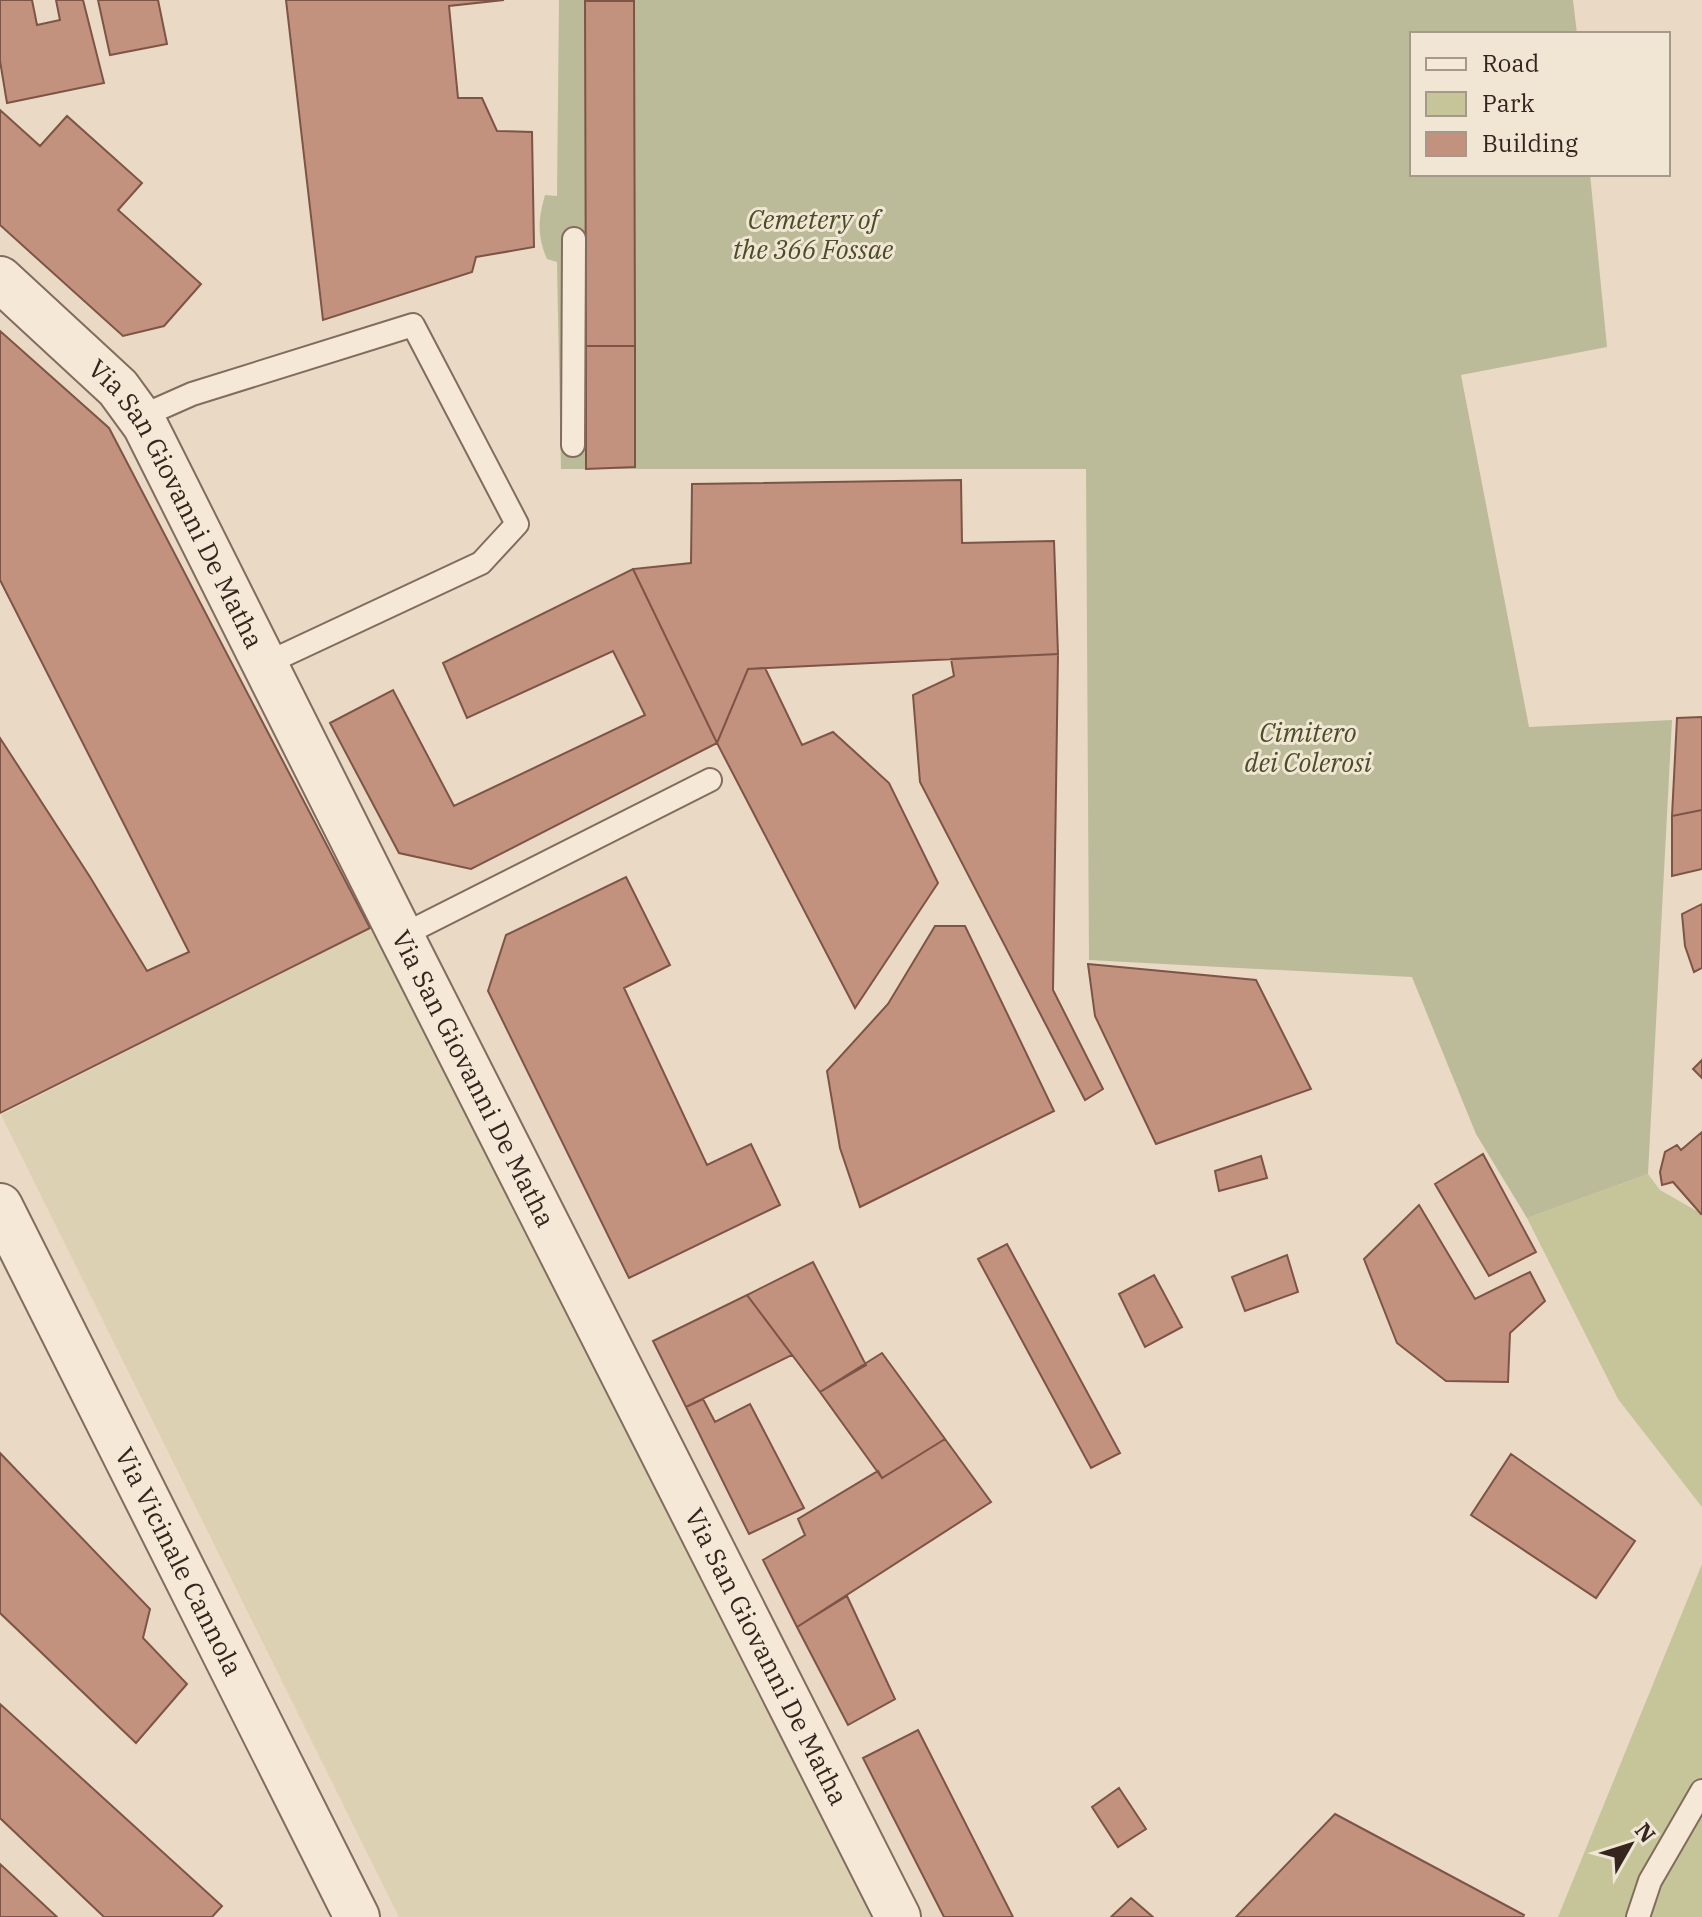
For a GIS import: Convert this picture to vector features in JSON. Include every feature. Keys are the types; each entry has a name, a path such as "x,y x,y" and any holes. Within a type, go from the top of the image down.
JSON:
{"street":[{"name":"Via San Giovanni De Matha","path":"0,279 118,388 140,417 898,1917"},
{"name":"Via Vicinale Cannola","path":"0,1206 357,1917"}],"lane":[{"path":"573,445 574,239"},
{"path":"140,417 192,394 413,325 517,524 481,563 265,664"},
{"path":"401,936 710,780"},
{"path":"1638,1917 1650,1881 1702,1791"}],"shaded area":[{"path":"370,928 871,1917 399,1917 1,1115"}],"green space":[{"name":"Cimitero dei Colerosi","path":"559,0 1573,0 1577,32 1410,32 1410,176 1590,176 1607,347 1461,375 1529,727 1672,720 1648,1174 1527,1218 1476,1134 1412,977 1089,960 1086,469 561,469 557,262 547,259 540,227 545,195 557,196"},
{"path":"1648,1174 1660,1190 1702,1214 1702,1507 1618,1399 1527,1218"},
{"path":"1702,1564 1702,1917 1558,1917"}],"building":[{"path":"0,0 32,0 37,25 60,20 56,0 83,0 104,83 7,103 0,61"},
{"path":"98,0 158,0 167,44 110,55"},
{"path":"286,0 504,0 449,6 458,98 482,98 497,131 532,132 534,247 476,257 472,272 323,320"},
{"path":"585,1 634,1 635,346 586,346"},
{"path":"0,110 40,146 67,116 142,183 118,210 201,284 164,326 123,336 0,225"},
{"path":"0,331 109,428 370,928 0,1113 0,738 147,971 189,952 0,580"},
{"path":"586,346 635,346 635,467 586,469"},
{"path":"961,480 962,543 1054,541 1058,654 748,669 717,743 633,569 691,563 692,484"},
{"path":"633,569 717,743 471,869 399,853 330,723 393,690 454,806 645,715 613,651 467,718 443,663"},
{"path":"1058,654 1053,990 1103,1089 1085,1100 920,782 913,695 954,676 951,659"},
{"path":"765,668 802,745 833,732 889,783 938,883 855,1008 717,743 748,669"},
{"path":"1702,717 1702,810 1672,816 1677,718"},
{"path":"1702,810 1702,869 1672,876 1672,816"},
{"path":"626,877 670,965 624,988 707,1165 751,1144 780,1205 629,1278 488,991 506,935"},
{"path":"1702,904 1702,968 1694,972 1685,946 1682,914"},
{"path":"935,926 965,926 1054,1111 860,1207 840,1148 827,1071 888,1004"},
{"path":"1088,964 1256,980 1311,1089 1156,1144 1095,1016"},
{"path":"1702,1060 1702,1078 1693,1069"},
{"path":"1702,1132 1701,1214 1673,1182 1662,1185 1660,1172 1665,1152 1677,1145 1681,1150"},
{"path":"1483,1154 1536,1252 1489,1276 1435,1184"},
{"path":"1261,1156 1267,1178 1219,1191 1215,1171"},
{"path":"1419,1205 1475,1299 1530,1272 1545,1301 1510,1333 1508,1382 1446,1381 1397,1343 1364,1259"},
{"path":"1007,1244 1120,1453 1091,1468 978,1259"},
{"path":"1287,1255 1298,1292 1245,1311 1232,1277"},
{"path":"813,1262 866,1365 820,1392 747,1295"},
{"path":"1154,1275 1182,1327 1145,1347 1119,1294"},
{"path":"747,1295 792,1355 686,1407 653,1341"},
{"path":"882,1353 945,1439 882,1478 820,1392"},
{"path":"703,1399 715,1422 750,1404 804,1508 749,1534 686,1407"},
{"path":"945,1439 991,1502 797,1627 763,1560 805,1535 798,1519 878,1471 882,1478"},
{"path":"0,1453 150,1609 143,1638 187,1684 136,1743 0,1613"},
{"path":"1511,1454 1635,1541 1596,1598 1471,1515"},
{"path":"847,1596 895,1699 848,1725 797,1627"},
{"path":"0,1704 222,1906 212,1917 104,1917 0,1818"},
{"path":"918,1730 1013,1917 944,1917 863,1758"},
{"path":"1119,1788 1146,1829 1118,1847 1092,1807"},
{"path":"1335,1814 1524,1915 1523,1917 1236,1917"},
{"path":"0,1864 57,1917 0,1917"},
{"path":"1131,1898 1153,1917 1111,1917"}],"park label":[{"name":"Cemetery of the 366 Fossae","path":"813,235"}]}
